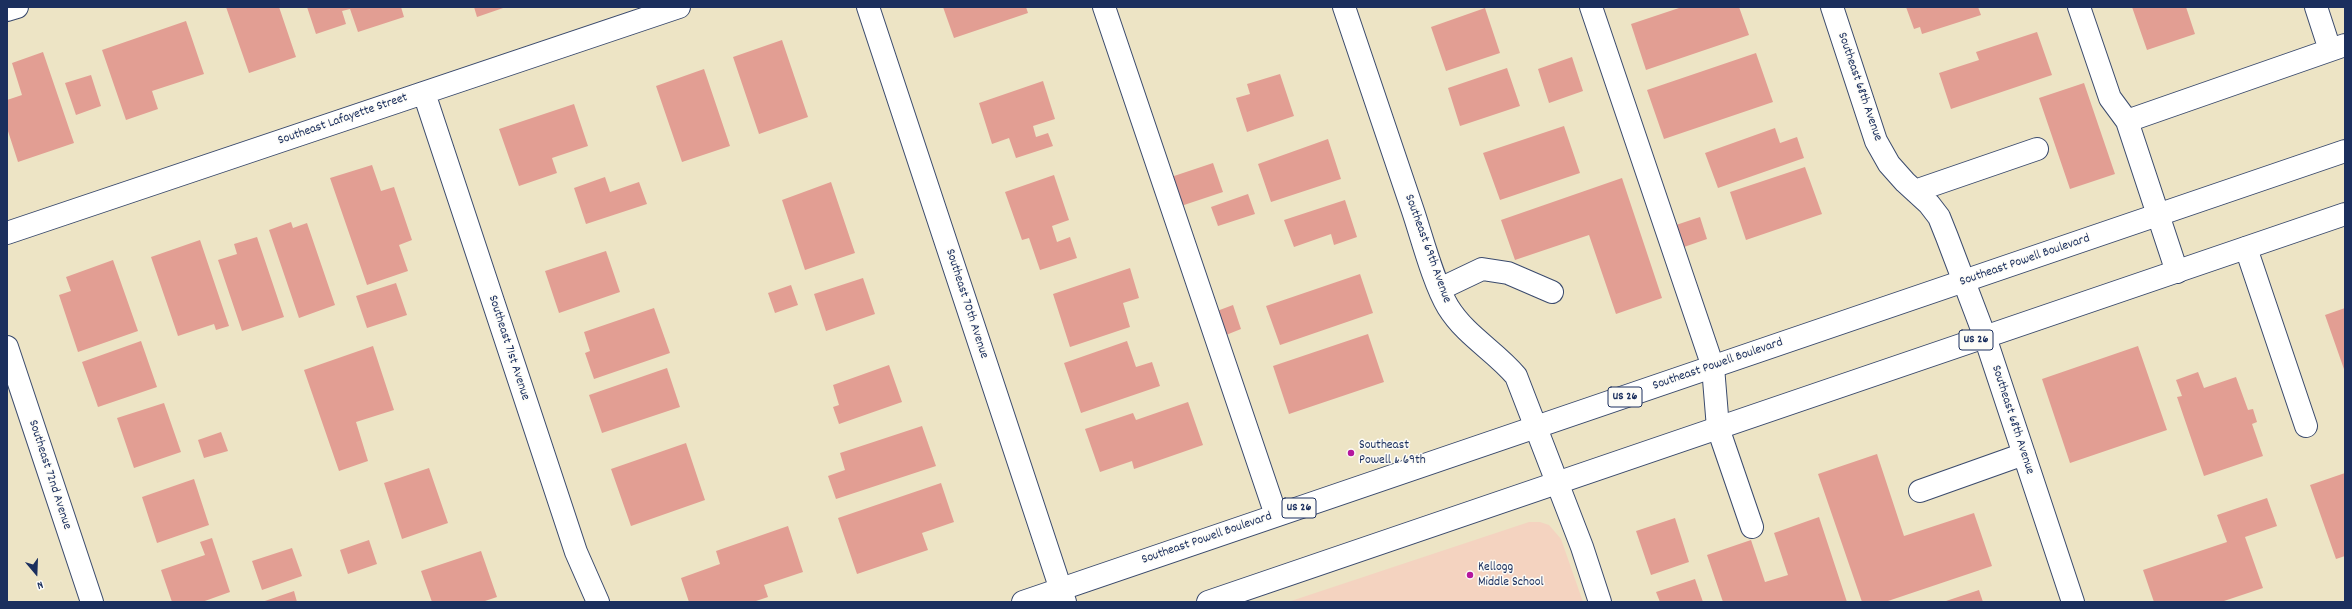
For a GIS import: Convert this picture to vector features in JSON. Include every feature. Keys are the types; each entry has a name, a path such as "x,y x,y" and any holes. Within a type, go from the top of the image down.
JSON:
{"street":[{"path":"7,10 17,7"},
{"name":"Southeast Lafayette Street","path":"7,233 679,7"},
{"name":"Southeast 70th Avenue","path":"868,7 1063,596"},
{"path":"1104,7 1276,515"},
{"name":"Southeast 69th Avenue","path":"1344,7 1447,306 1473,337 1502,359 1516,376 1558,483 1600,602"},
{"path":"1591,7 1712,367 1718,428 1752,527"},
{"name":"Southeast 68th Avenue","path":"1832,7 1876,141 1889,164 1929,204 1939,217 1985,337 2074,602"},
{"path":"2078,7 2110,98 2127,121 2177,272"},
{"path":"2127,121 2338,47 2316,7"},
{"name":"Southeast 71st Avenue","path":"424,93 576,552 598,602"},
{"path":"1915,191 2037,149"},
{"name":"Southeast Powell Boulevard","path":"1022,602 1063,596 1276,515 2345,152"},
{"name":"US 26","path":"1208,602 2345,214"},
{"path":"2246,248 2306,426"},
{"path":"1440,289 1482,268 1508,272 1552,292"},
{"name":"Southeast 72nd Avenue","path":"7,347 92,602"},
{"path":"1920,491 2024,454"}],"shaded area":[{"name":"Kellogg Middle School","path":"1529,522 1540,522 1549,525 1561,539 1583,602 1288,602"}],"building":[{"path":"226,7 279,7 296,57 249,73"},
{"path":"307,7 401,7 404,17 358,32 350,9 342,11 346,24 316,34"},
{"path":"474,7 506,7 477,17"},
{"path":"943,7 1026,7 1028,13 954,38"},
{"path":"1682,7 1739,7 1749,35 1646,70 1631,24"},
{"path":"1906,7 1978,7 1981,15 1922,34 1920,27 1914,29"},
{"path":"2132,7 2186,7 2195,34 2147,50"},
{"path":"1485,8 1500,53 1446,71 1431,27"},
{"path":"186,21 204,74 152,91 158,109 126,120 102,50"},
{"path":"2037,32 2052,75 1951,109 1939,73 1979,60 1976,52"},
{"path":"782,40 808,117 759,134 733,57"},
{"path":"43,52 74,143 18,162 7,128 7,100 22,95 12,63"},
{"path":"1756,53 1773,102 1664,139 1647,90"},
{"path":"1572,57 1583,91 1549,103 1538,69"},
{"path":"1507,68 1520,106 1460,126 1448,88"},
{"path":"704,69 730,146 682,162 656,86"},
{"path":"1280,74 1294,116 1247,132 1236,98 1250,94 1247,84"},
{"path":"91,75 101,106 76,115 65,83"},
{"path":"1043,81 1055,119 1033,126 1036,137 1048,133 1053,146 1016,158 1009,138 992,144 979,103"},
{"path":"2084,83 2115,174 2070,189 2039,98"},
{"path":"574,104 588,146 552,158 557,173 519,186 499,129"},
{"path":"1564,126 1580,173 1500,200 1483,153"},
{"path":"1775,128 1780,143 1797,137 1804,158 1718,188 1705,153"},
{"path":"1328,139 1341,179 1271,202 1258,164"},
{"path":"1213,163 1223,192 1181,206 1171,177"},
{"path":"372,165 381,191 394,187 412,240 399,245 408,271 367,285 330,178"},
{"path":"1805,167 1822,214 1746,240 1730,192"},
{"path":"1054,175 1069,220 1052,226 1057,242 1070,237 1077,258 1040,270 1029,238 1022,240 1005,192"},
{"path":"605,177 610,192 639,182 647,204 586,224 574,188"},
{"path":"1622,178 1662,298 1616,314 1589,235 1515,260 1501,220"},
{"path":"831,182 855,253 805,270 782,200"},
{"path":"1248,194 1255,214 1218,226 1211,207"},
{"path":"1345,200 1357,237 1334,245 1331,234 1294,247 1284,220"},
{"path":"1700,217 1707,239 1684,247 1676,225"},
{"path":"291,222 293,228 307,223 335,305 299,318 269,230"},
{"path":"257,237 284,317 242,331 218,260 237,254 234,244"},
{"path":"200,240 229,326 216,330 214,324 178,336 151,257"},
{"path":"606,251 620,292 559,313 545,271"},
{"path":"113,260 138,331 78,352 59,295 71,291 66,277"},
{"path":"1130,268 1139,298 1123,303 1130,327 1070,347 1053,294"},
{"path":"1360,274 1373,313 1280,345 1266,306"},
{"path":"863,278 875,314 826,331 814,294"},
{"path":"396,283 407,315 367,328 356,296"},
{"path":"791,285 798,305 775,313 768,293"},
{"path":"1233,305 1241,329 1226,335 1217,311"},
{"path":"654,308 670,353 594,379 585,353 590,351 584,332"},
{"path":"2345,308 2345,372 2325,315"},
{"path":"1368,334 1384,382 1289,414 1273,366"},
{"path":"141,341 157,387 98,407 82,362"},
{"path":"1127,341 1136,367 1152,362 1160,386 1081,413 1064,363"},
{"path":"373,346 394,410 356,422 368,461 339,471 304,370"},
{"path":"2138,346 2167,430 2070,463 2042,379"},
{"path":"889,365 902,402 839,424 833,407 839,405 833,385"},
{"path":"667,368 680,407 602,433 589,395"},
{"path":"2198,372 2204,388 2236,377 2248,410 2253,409 2257,422 2252,424 2263,456 2204,476 2177,397 2182,396 2176,380"},
{"path":"1188,402 1203,445 1134,469 1132,461 1100,472 1085,429 1133,413 1136,420"},
{"path":"164,403 181,452 134,468 117,418"},
{"path":"922,426 936,466 836,499 828,476 845,470 840,453"},
{"path":"221,432 228,451 204,458 198,440"},
{"path":"686,443 705,500 631,526 611,469"},
{"path":"1877,454 1904,536 1974,513 1992,566 1885,602 1862,602 1818,474"},
{"path":"429,468 448,523 402,539 384,483"},
{"path":"2345,473 2345,556 2336,559 2310,485"},
{"path":"194,479 209,525 157,543 142,497"},
{"path":"941,483 954,522 922,533 928,550 857,574 838,518"},
{"path":"2267,498 2277,526 2245,537 2263,588 2221,602 2154,602 2143,570 2227,542 2217,515"},
{"path":"1819,517 1847,602 1723,602 1707,555 1751,540 1765,582 1788,575 1774,533"},
{"path":"1675,518 1689,562 1651,575 1636,531"},
{"path":"788,526 803,572 764,585 768,597 753,602 689,602 681,578 720,564 716,551"},
{"path":"212,538 230,592 202,602 172,602 161,570 205,555 200,542"},
{"path":"369,540 377,564 348,574 340,550"},
{"path":"292,548 302,576 262,590 252,561"},
{"path":"481,551 497,597 482,602 432,602 421,571"},
{"path":"1695,579 1703,602 1660,602 1656,592"},
{"path":"1979,590 1983,602 1943,602"},
{"path":"294,591 297,602 262,602"}],"place":[{"name":"Southeast Powell & 69th","path":"1351,453"},
{"name":"Kellogg Middle School","path":"1470,575"}]}
